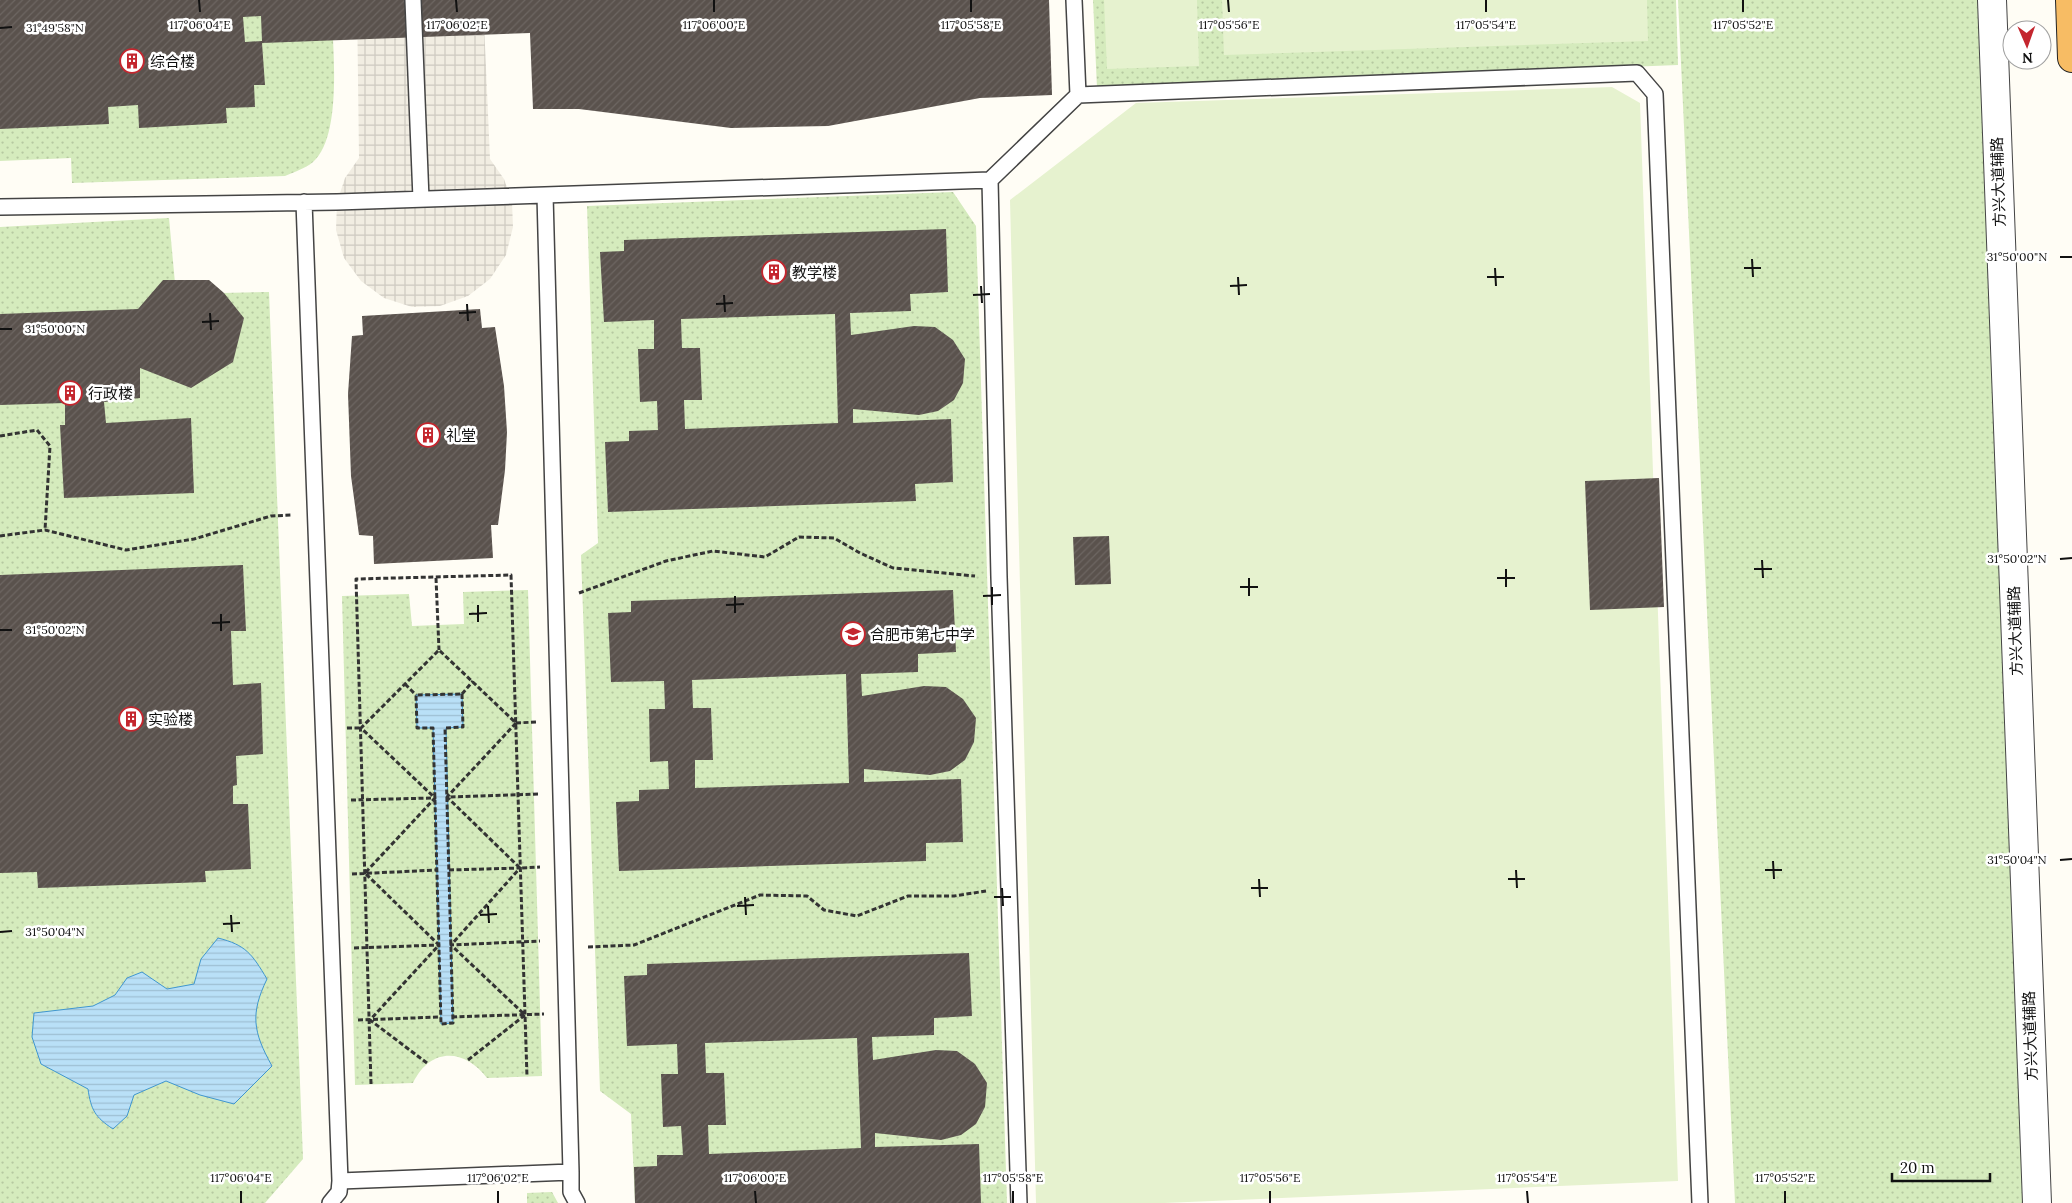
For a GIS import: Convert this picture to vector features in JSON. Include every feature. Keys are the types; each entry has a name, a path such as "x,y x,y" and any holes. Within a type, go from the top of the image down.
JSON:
{"highway":[{"path":"2070,0 2072,58"}],"street":[{"name":"方兴大道辅路","path":"1992,0 2037,1203"}],"lane":[{"path":"412,0 420,199"},
{"path":"1074,0 1078,95"},
{"path":"0,207 420,199 990,180 1078,95 1638,73 1655,94 1700,1203"},
{"path":"990,180 999,577 1019,1203"},
{"path":"546,195 571,1172 572,1192 577,1203"},
{"path":"304,202 340,1181 339,1192 330,1203"},
{"path":"340,1181 571,1172"}],"path":[{"path":"0,436 37,430 50,446 45,530"},
{"path":"0,536 45,530 126,550 194,539 271,516 316,514"},
{"path":"557,601 666,561 714,551 765,557 799,538 834,538 860,553 893,568 950,575 999,577"},
{"path":"371,1084 356,579 512,575 527,1077"},
{"path":"436,578 439,650 516,723"},
{"path":"361,728 439,650"},
{"path":"405,684 416,695 417,728 434,728 440,1024 453,1023 446,728 463,727 462,694 473,681"},
{"path":"416,695 462,694"},
{"path":"448,797 516,723"},
{"path":"361,728 435,798"},
{"path":"448,797 519,795"},
{"path":"448,797 520,868"},
{"path":"326,801 435,798"},
{"path":"365,873 435,798"},
{"path":"449,870 520,868"},
{"path":"451,945 520,868"},
{"path":"328,875 437,870"},
{"path":"365,873 439,945"},
{"path":"565,948 634,945 760,895 807,896 824,910 857,916 908,896 954,896 1010,888"},
{"path":"451,945 523,942"},
{"path":"332,949 439,945"},
{"path":"370,1020 439,945"},
{"path":"451,945 526,1015"},
{"path":"452,1017 526,1015"},
{"path":"468,1060 526,1015"},
{"path":"334,1021 440,1017"},
{"path":"370,1020 427,1063"}],"green space":[{"path":"0,0 331,0 334,61 333,109 323,149 313,162 285,176 72,183 71,158 0,161"},
{"path":"1093,0 1676,0 1678,65 1097,88"},
{"path":"1104,0 1197,0 1199,66 1107,69"},
{"path":"1222,0 1647,0 1648,41 1224,55"},
{"path":"1678,0 1992,0 2037,1203 1735,1203"},
{"path":"1612,87 1640,103 1678,1181 1164,1203 1036,1203 1010,200 1136,103"},
{"path":"953,192 976,226 1007,1203 635,1203 631,1114 600,1091 581,555 598,543 587,206"},
{"path":"169,218 176,294 269,292 303,1159 265,1203 0,1203 0,227"},
{"path":"528,590 542,1076 487,1078 469,1061 459,1057 448,1056 429,1063 420,1071 413,1083 355,1085 342,596 409,594 412,626 464,624 463,592"},
{"path":"552,1192 558,1203 527,1203 527,1193"}],"shaded area":[{"path":"357,0 483,0 490,159 504,179 512,202 513,227 506,255 490,279 468,296 440,306 412,307 384,298 361,281 344,258 336,230 337,202 345,178 359,158"}],"water":[{"path":"462,694 463,727 446,728 453,1023 441,1024 433,728 417,728 416,695"},
{"path":"218,938 242,947 257,963 267,979 258,1003 256,1023 261,1043 272,1066 234,1104 200,1095 166,1081 134,1095 127,1116 113,1129 98,1117 92,1108 88,1089 41,1064 32,1037 34,1013 93,1006 115,995 127,978 142,972 167,989 194,984 201,959"}],"building":[{"path":"0,0 1049,0 1052,95 980,98 828,126 731,128 579,109 533,109 530,33 262,43 265,85 254,85 255,107 226,108 227,123 139,128 138,105 108,107 109,124 0,129","holes":["261,16 262,41 245,42 243,17"]},
{"path":"946,229 948,292 910,294 911,311 850,313 851,335 914,326 935,327 953,340 965,359 963,383 954,400 938,411 919,415 853,409 853,423 951,419 953,482 915,484 916,501 608,512 605,442 629,441 629,431 658,430 657,401 640,402 638,349 654,349 654,320 604,322 600,252 624,251 624,240","holes":["835,314 838,423 685,429 684,400 702,400 700,348 682,348 681,319"]},
{"name":"行政楼","path":"163,280 209,280 224,293 244,318 233,362 191,388 140,368 140,398 104,402 106,423 191,418 194,493 64,498 60,425 65,425 65,403 0,405 0,314 138,309"},
{"name":"礼堂","path":"480,309 482,328 495,327 504,386 507,432 505,470 498,525 491,525 493,558 374,564 373,536 359,535 351,476 348,394 352,336 363,335 362,316"},
{"path":"1659,478 1664,607 1590,610 1585,481"},
{"path":"1109,536 1111,584 1075,585 1073,537"},
{"name":"实验楼","path":"243,565 246,631 231,631 233,685 261,683 263,754 236,756 237,785 233,786 233,804 248,804 251,869 205,871 206,882 38,888 37,872 0,873 0,575"},
{"path":"953,590 956,652 918,654 918,672 861,674 862,696 924,686 946,687 963,699 976,718 974,742 965,760 950,771 930,775 864,769 864,782 961,779 963,842 926,843 926,861 619,871 616,802 639,801 639,790 669,789 668,761 650,762 649,709 665,709 664,681 611,682 608,613 631,612 631,601","holes":["846,674 849,783 695,788 695,760 713,760 711,708 693,708 692,680"]},
{"path":"969,953 972,1016 934,1018 934,1035 872,1037 873,1060 936,1050 957,1051 975,1064 987,1083 985,1107 976,1124 961,1135 941,1140 875,1133 875,1147 979,1144 981,1203 635,1203 634,1167 657,1166 657,1155 683,1155 681,1126 663,1127 661,1074 678,1074 677,1044 627,1046 624,976 647,975 647,964","holes":["857,1038 861,1148 709,1154 708,1125 726,1125 724,1073 706,1073 705,1043"]}],"place":[{"name":"综合楼","path":"132,61"},
{"name":"教学楼","path":"774,272"},
{"name":"行政楼","path":"70,393"},
{"name":"礼堂","path":"428,435"},
{"name":"合肥市第七中学","path":"853,634"},
{"name":"实验楼","path":"131,719"}]}
